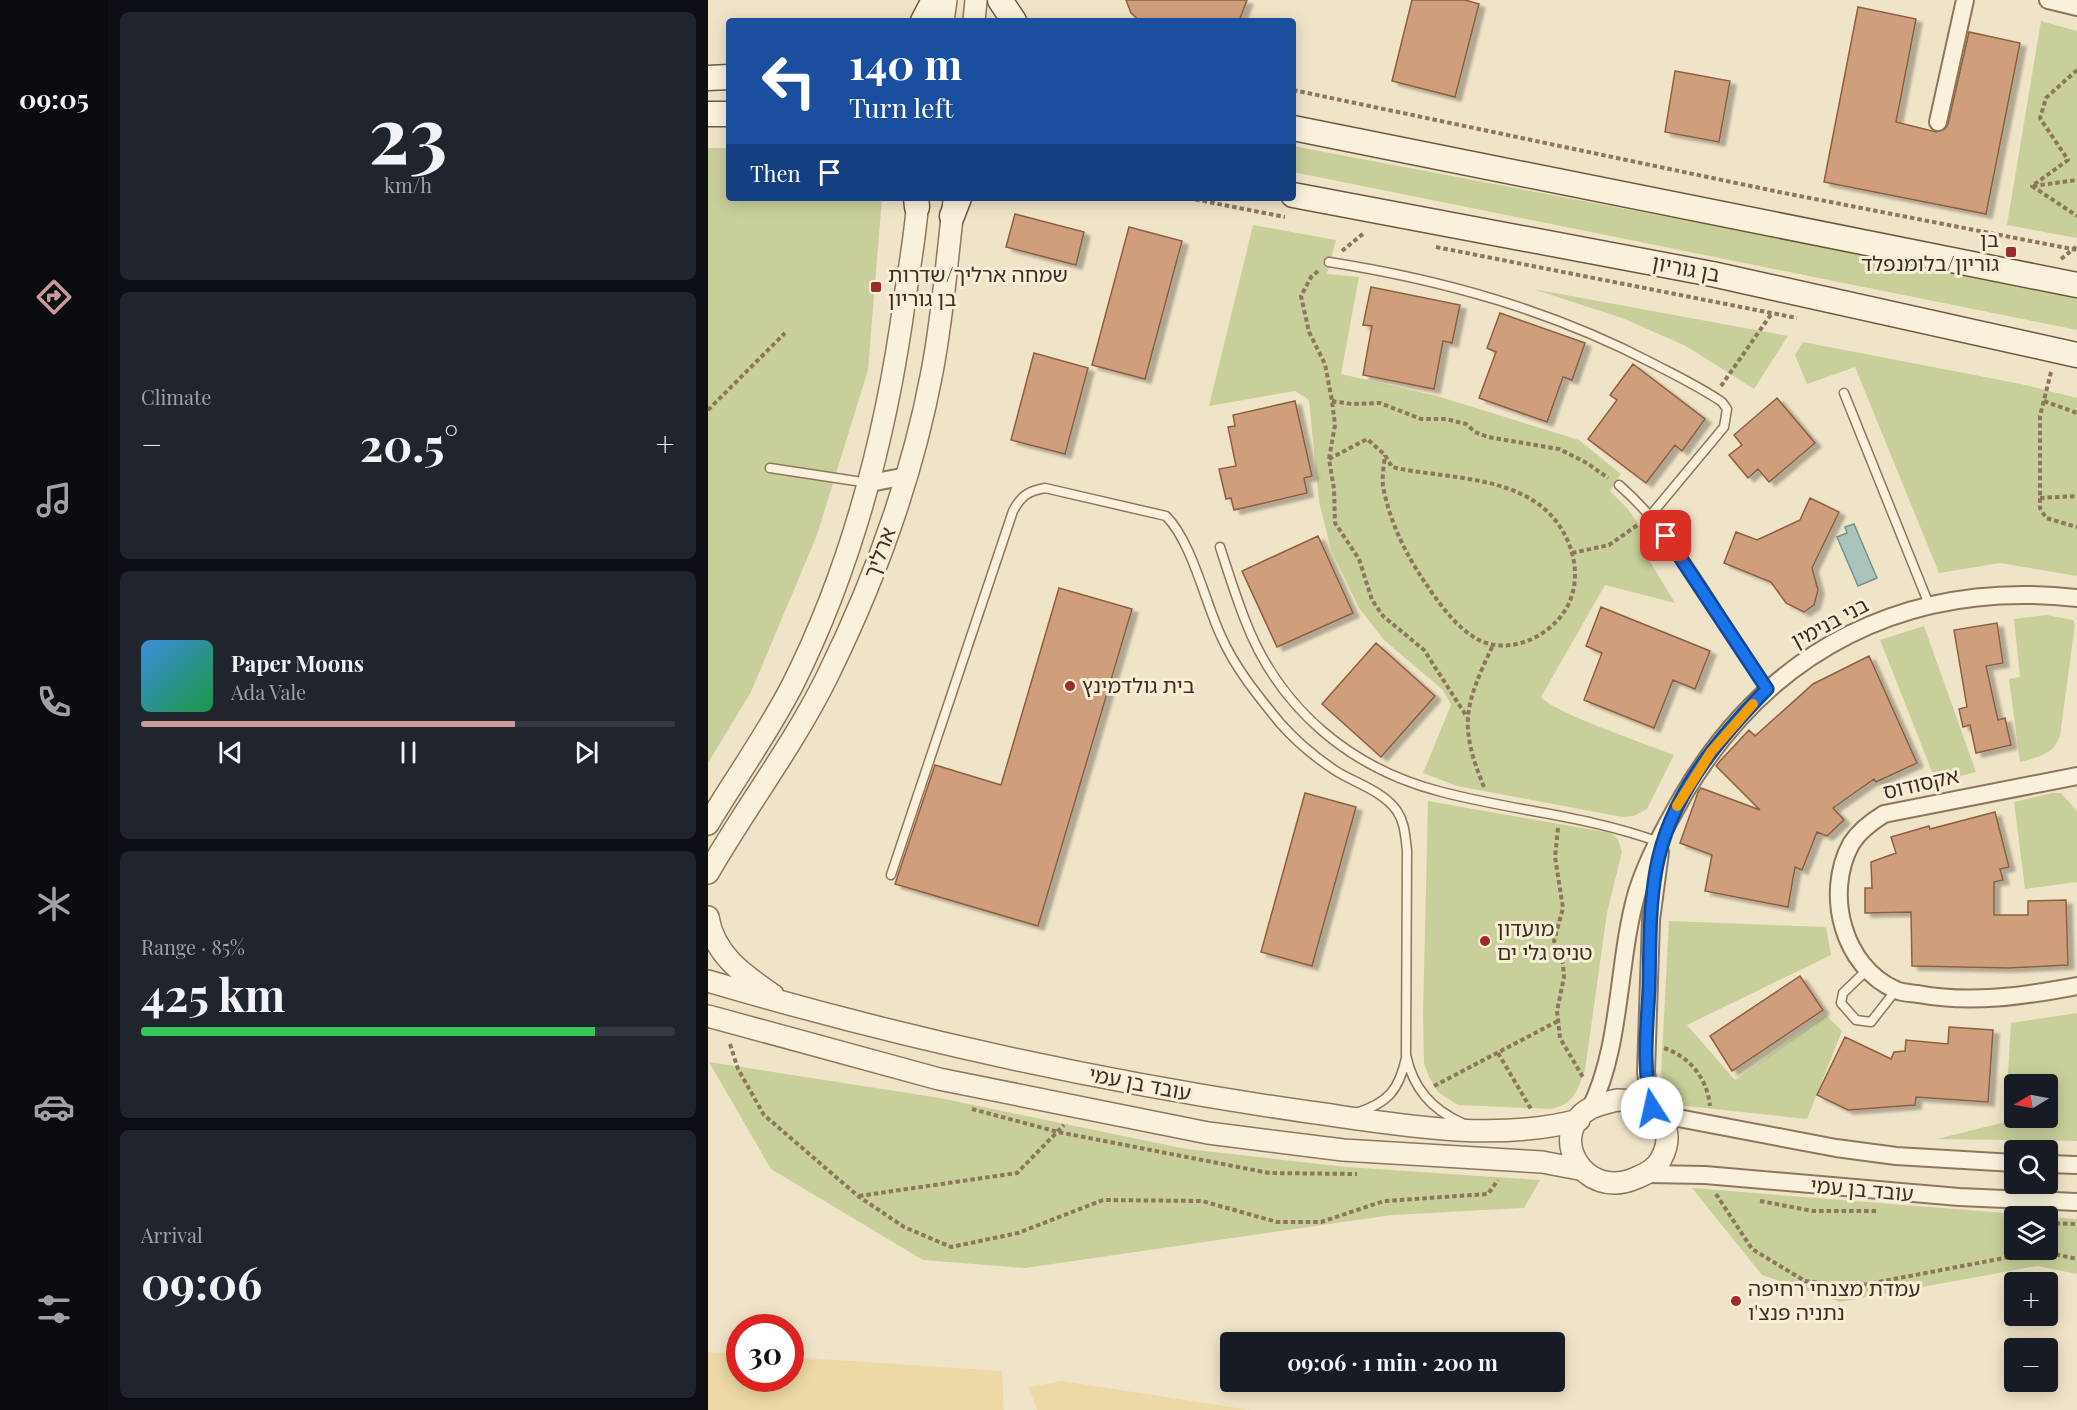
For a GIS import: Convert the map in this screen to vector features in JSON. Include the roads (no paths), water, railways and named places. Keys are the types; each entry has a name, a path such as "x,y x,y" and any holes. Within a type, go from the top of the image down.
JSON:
{"main road":[{"path":"925,18 934,0"},
{"path":"1000,0 1012,18"},
{"path":"708,78 726,77"},
{"path":"708,114 726,114"},
{"path":"1296,129 2077,285"},
{"name":"בן גוריון","path":"1296,196 1713,274 2077,355"}],"street":[{"path":"943,18 946,0"},
{"path":"974,18 976,0"},
{"path":"1938,122 1965,0"},
{"path":"2048,0 2077,7"},
{"name":"ארליך","path":"708,824 765,734 797,675 836,585 870,483 883,433 897,357 917,201"},
{"name":"ארליך","path":"708,886 712,867 773,770 825,680 865,591 907,476 932,370 955,204"},
{"path":"870,483 907,476"},
{"name":"בני בנימין","path":"1588,1109 1605,1073 1629,927 1643,874 1660,843 1672,814 1711,752 1767,689 1802,661 1833,641 1877,621 1930,607 1989,596 2029,594 2077,598"},
{"name":"אקסודוס","path":"2077,776 1884,814 1867,824 1851,844 1844,862 1839,892 1840,915 1849,946 1866,970 1896,990 1952,1001 1993,998 2077,986"},
{"name":"בני בנימין","path":"1654,1111 1646,1072 1652,901 1660,843"},
{"path":"708,917 717,946 724,956 786,1004"},
{"name":"עובד בן עמי","path":"708,981 786,1004 933,1041 1084,1073 1230,1100 1345,1117 1473,1128 1542,1128 1588,1109"},
{"name":"עובד בן עמי","path":"716,1019 939,1079 1208,1133 1342,1150 1542,1162 1579,1168"},
{"path":"1617,1100 1629,1100 1654,1111 1664,1123 1666,1146 1662,1158 1647,1174 1618,1183 1590,1176 1579,1168 1574,1159 1572,1139 1588,1109 1617,1100"},
{"name":"עובד בן עמי","path":"1654,1111 1713,1125 1876,1153 2004,1162"},
{"path":"2058,1164 2077,1165"},
{"name":"עובד בן עמי","path":"1647,1174 1705,1175 1959,1197 2077,1202"}],"lane":[{"path":"1329,262 1439,283 1561,321 1613,342 1714,396 1727,409 1724,427 1650,516"},
{"path":"1844,393 1930,607"},
{"path":"770,468 870,483"},
{"path":"1619,485 1650,516 1687,567 1767,689"},
{"path":"891,875 1012,511 1020,497 1031,490 1045,488 1166,516 1182,539 1221,638 1246,680 1282,724 1308,750 1335,771 1386,799 1397,811 1404,827 1406,1055 1410,1071 1421,1093 1436,1110 1473,1128"},
{"path":"1220,547 1246,622 1276,681 1309,722 1345,750 1396,778 1442,792 1624,830 1660,843"},
{"path":"1866,970 1843,993 1841,1003 1856,1020 1871,1022 1896,990"},
{"path":"1345,1117 1373,1107 1396,1089 1406,1055"}],"water":[{"path":"1854,524 1877,578 1858,586 1837,537 1847,533 1845,527"}],"place":[{"name":"בן גוריון/בלומנפלד","path":"2011,252"},
{"name":"שמחה ארליך/שדרות בן גוריון","path":"876,287"},
{"name":"בית גולדמינץ","path":"1070,686"},
{"name":"מועדון טניס גלי ים","path":"1485,941"},
{"name":"עמדת מצנחי רחיפה נתניה פנצ'ו","path":"1736,1301"}]}
